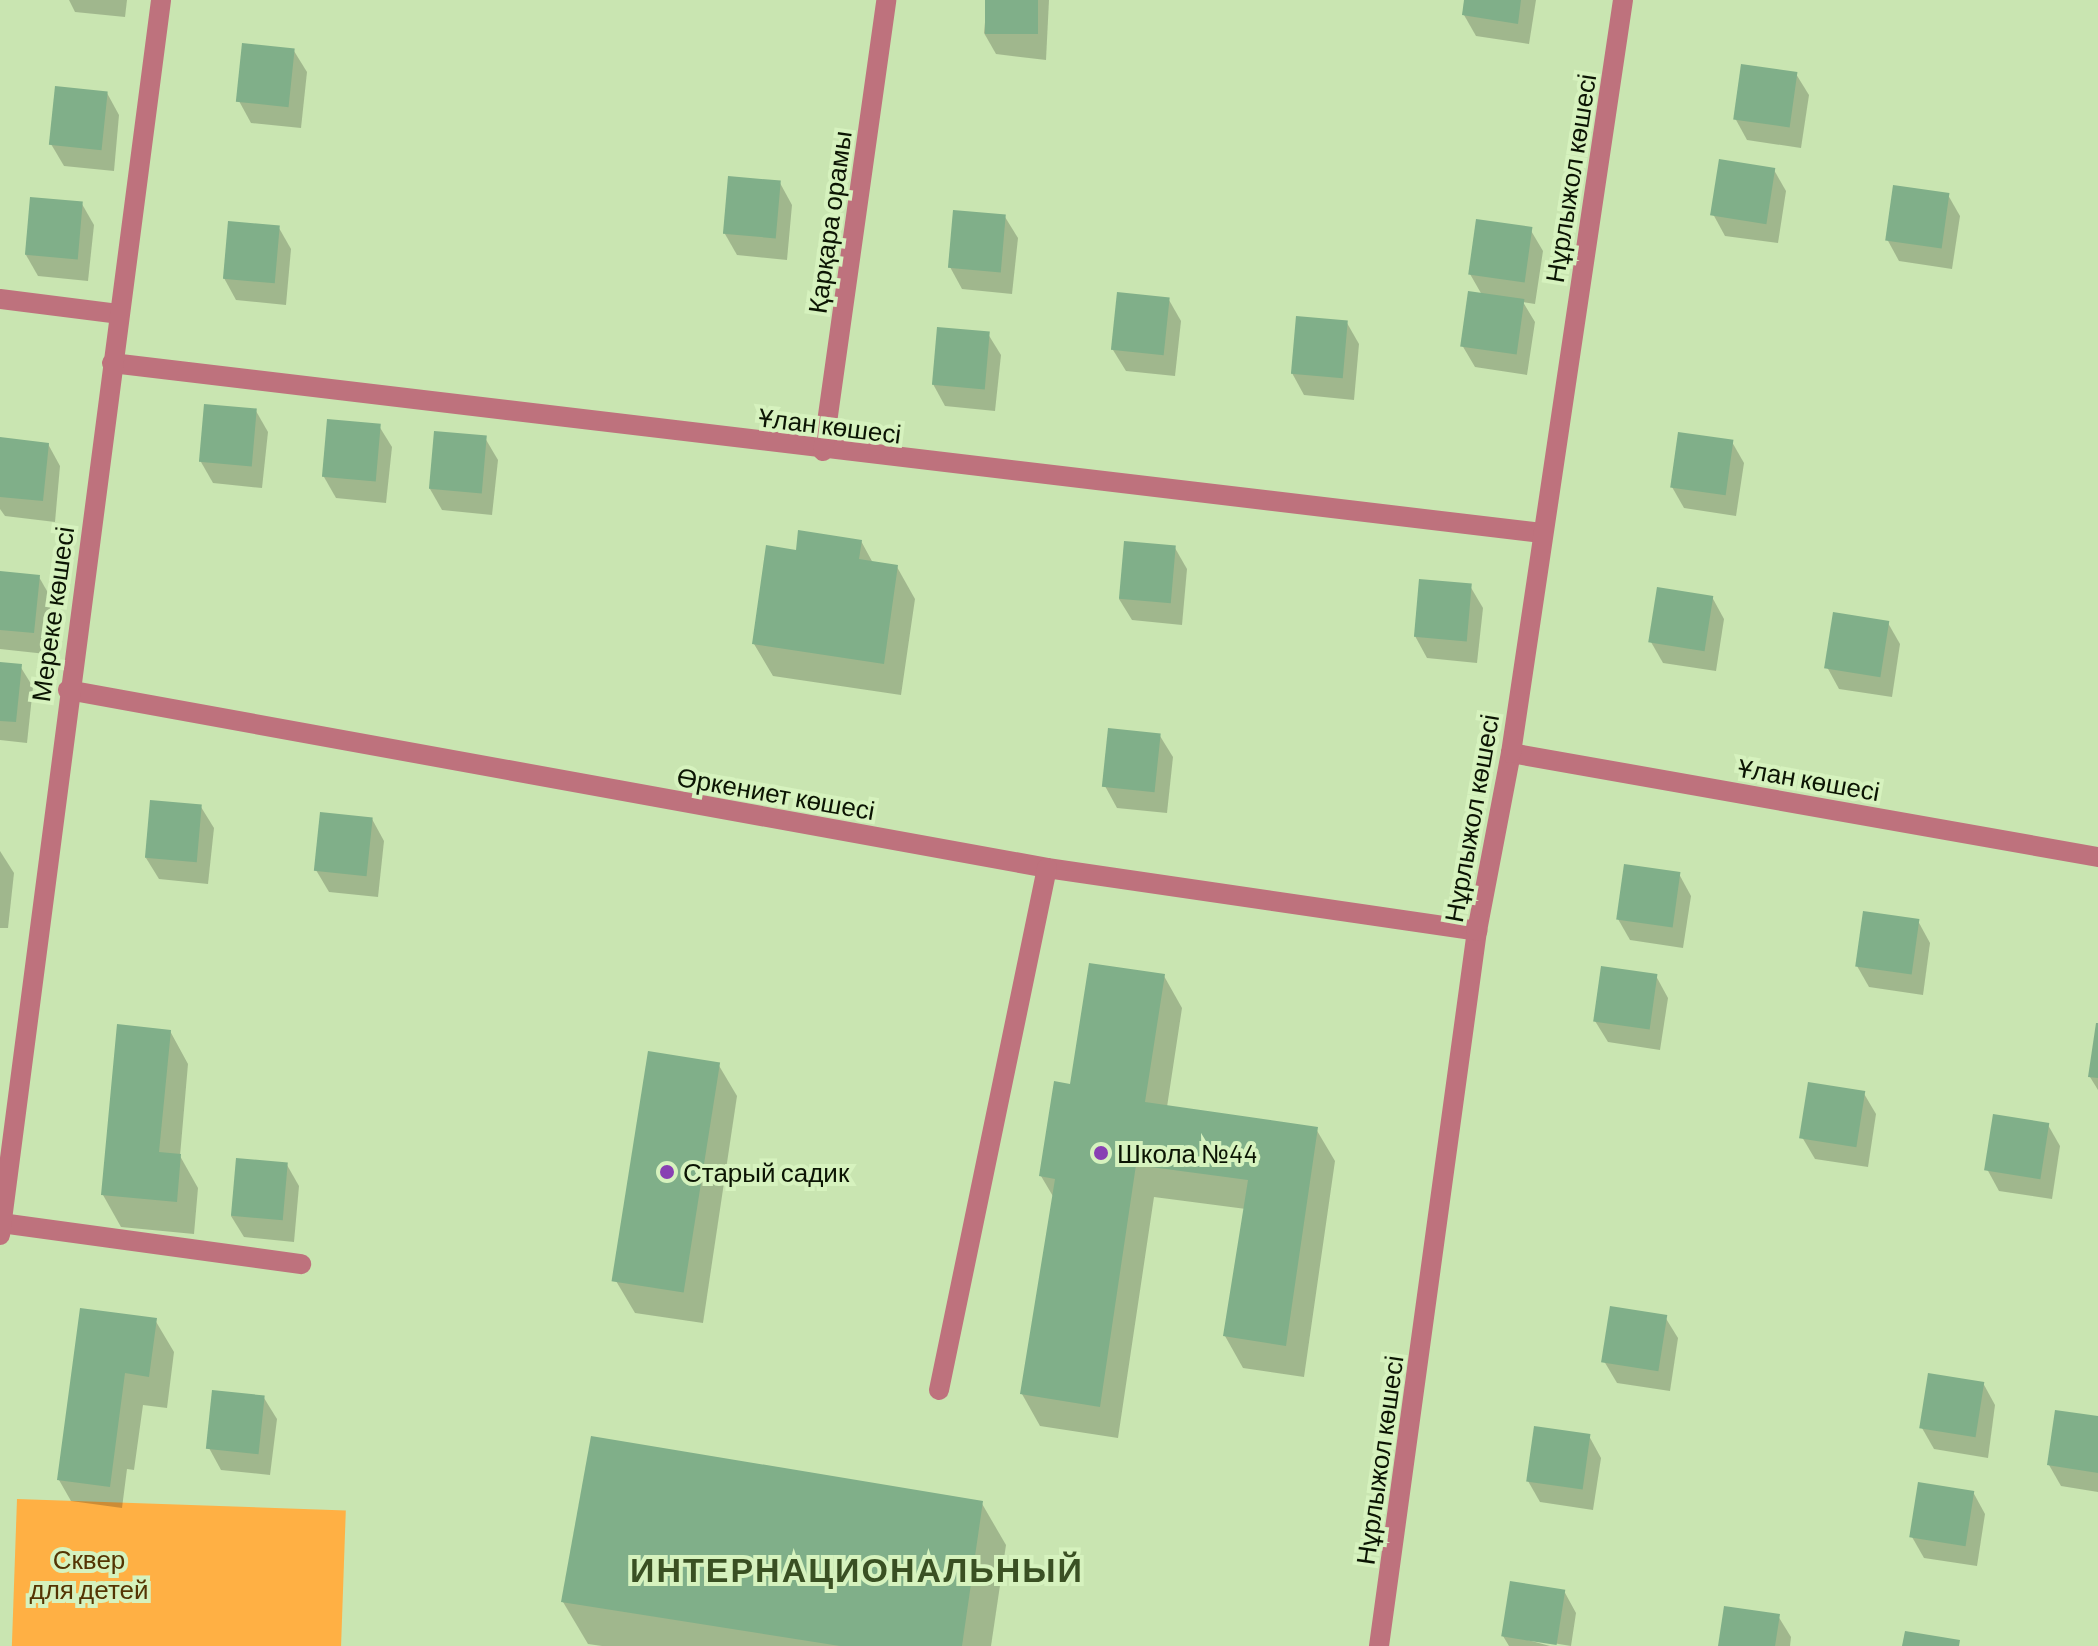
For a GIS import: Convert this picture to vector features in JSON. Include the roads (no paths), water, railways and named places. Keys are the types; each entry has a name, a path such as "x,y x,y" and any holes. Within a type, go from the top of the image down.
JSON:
{"street":[{"name":"Мереке көшесі","path":"1,1229 68,690 161,0"},
{"name":"Қарқара орамы","path":"823,451 886,0"},
{"name":"Нұрлыжол көшесі","path":"1379,1646 1477,931 1511,753 1623,0"},
{"path":"0,299 118,314"},
{"name":"Ұлан көшесі","path":"112,363 823,451 1542,533"},
{"name":"Өркениет көшесі","path":"68,690 1047,868 1477,931"},
{"name":"Ұлан көшесі","path":"1511,753 2098,857"},
{"path":"939,1390 1047,868"},
{"path":"1,1229 301,1264"}],"place":[{"name":"Школа №44","path":"1101,1153"},
{"name":"Старый садик","path":"667,1172"}],"district":[{"name":"ИНТЕРНАЦИОНАЛЬНЫЙ","path":"857,1569"}],"park label":[{"name":"Сквер для детей","path":"89,1574"}]}
